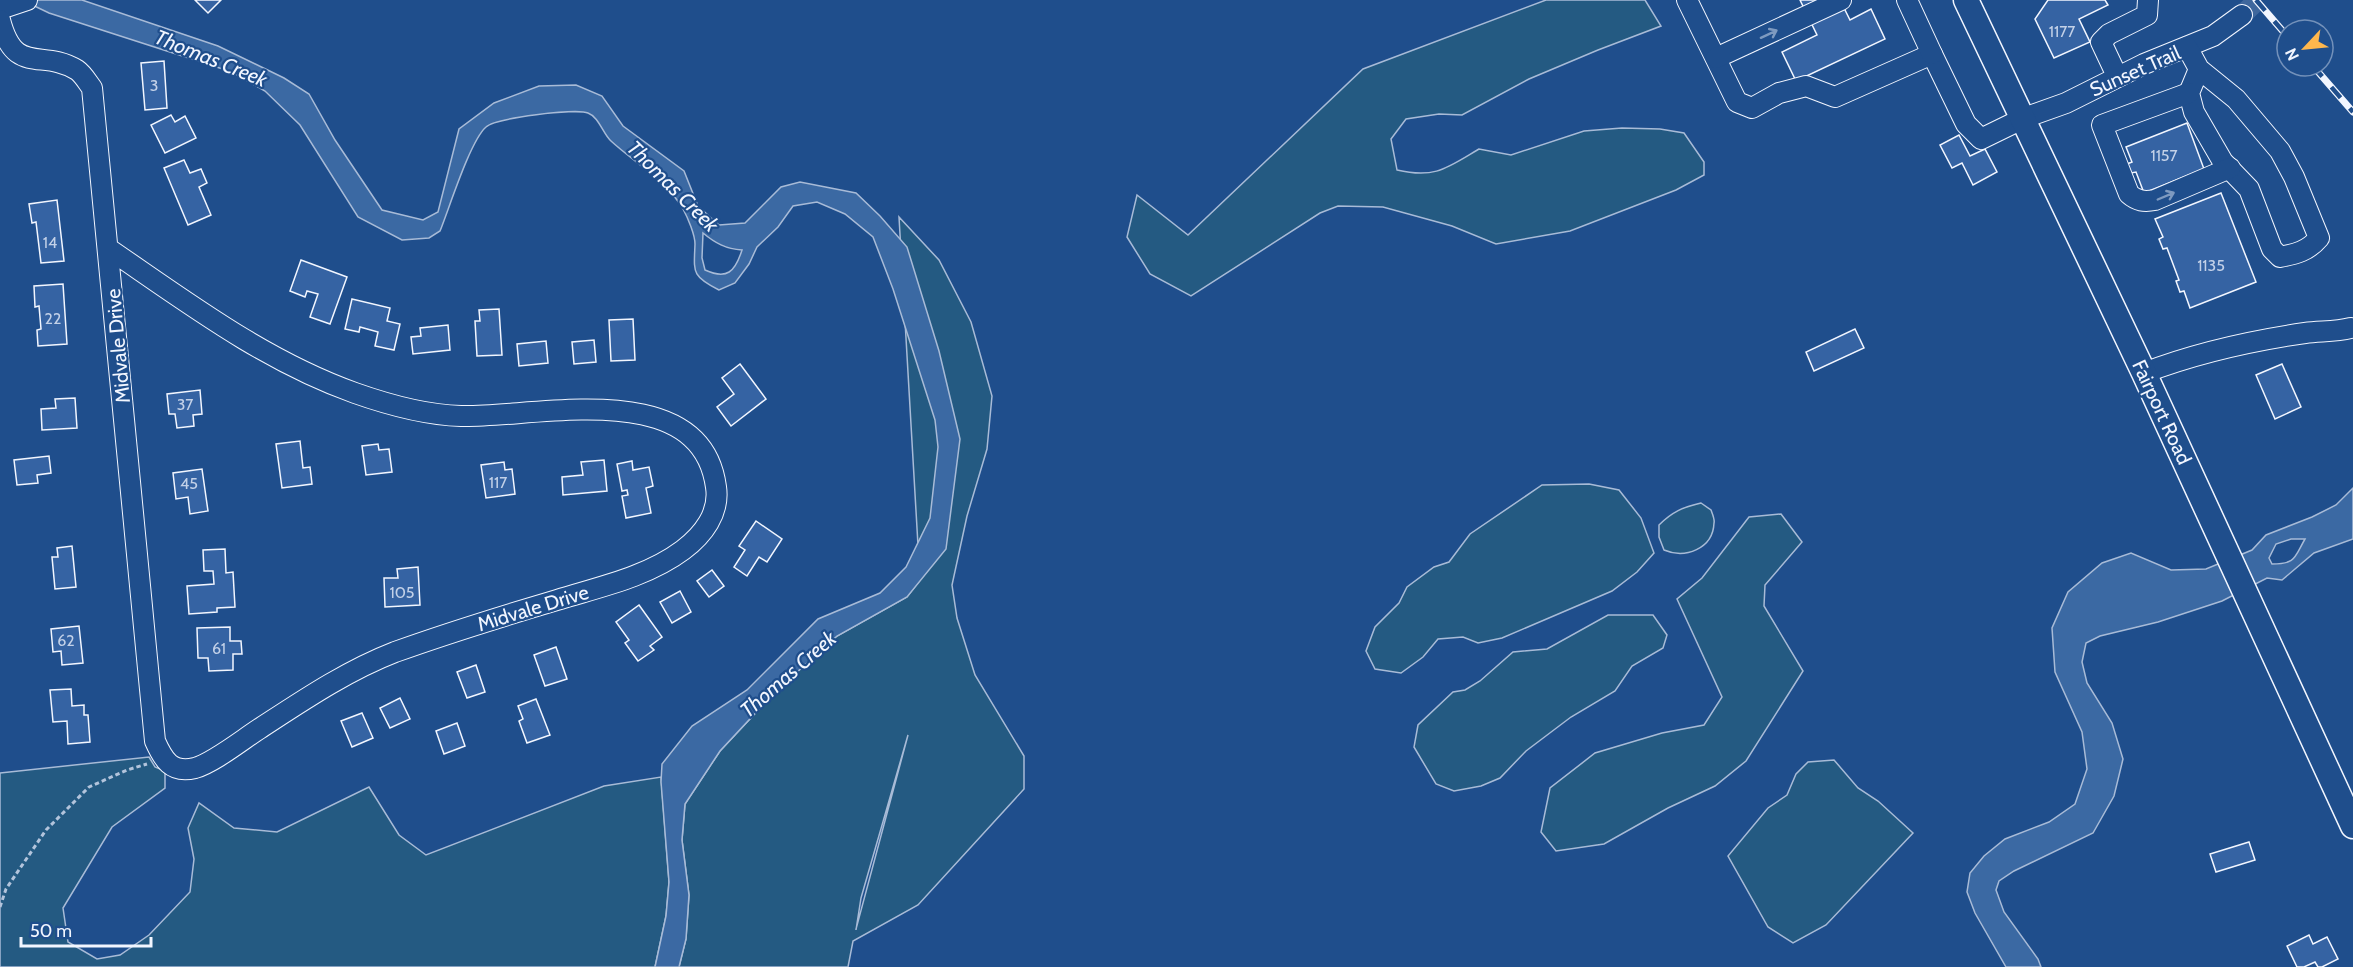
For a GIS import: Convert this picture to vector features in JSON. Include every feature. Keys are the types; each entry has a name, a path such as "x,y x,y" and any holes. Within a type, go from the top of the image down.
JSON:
{"main road":[{"name":"Fairport Road","path":"1966,0 2144,373 2353,826"}],"street":[{"path":"1,12 27,0"},
{"path":"1687,0 1737,102 1752,108 1779,93 1806,86 1835,97 1932,54 1907,0"},
{"path":"1716,58 1841,0"},
{"path":"2117,76 2101,42 2109,34 2147,15 2148,0"},
{"name":"Midvale Drive","path":"1,12 4,37 11,50 32,60 58,63 79,71 92,88 155,741 163,759 171,766 194,768 225,752 348,673 390,654 490,620 617,582 668,560 689,545 707,527 717,501 712,470 697,443 674,426 641,414 587,409 561,409 515,415 459,416 422,411 355,393 275,359 109,249"},
{"name":"Sunset Trail","path":"1932,54 1966,124 1981,139 2024,118 2066,103 2117,76 2213,36 2242,15"},
{"path":"2187,47 2199,69 2236,99 2280,152 2294,177 2319,238 2312,246 2297,254 2280,257 2272,249 2249,189 2223,162 2199,120 2189,93 2199,69"},
{"path":"2189,93 2102,125 2129,194 2145,202 2155,200 2230,168"},
{"path":"2144,373 2182,358 2255,342 2351,328"}],"path":[{"path":"0,907 6,889 46,830 89,788 127,770 163,759"}],"shaded area":[{"path":"1546,0 1645,0 1661,26 1529,79 1462,115 1439,114 1406,119 1391,139 1397,170 1431,172 1449,166 1479,149 1511,155 1584,131 1622,128 1660,129 1684,133 1704,162 1704,175 1676,190 1570,231 1496,244 1452,226 1383,207 1338,206 1320,213 1191,296 1150,274 1127,237 1137,195 1188,235 1363,69"},
{"path":"899,217 939,260 971,322 992,396 987,449 967,516 952,585 957,618 975,675 1024,756 1024,789 918,905 853,941 848,967 679,967 686,939 689,895 682,840 685,804 720,751 776,691 837,636 907,597 920,580","holes":["908,735 856,928 861,898"]},
{"path":"1589,484 1619,490 1641,518 1654,553 1637,572 1612,591 1502,638 1478,643 1463,637 1438,639 1423,657 1401,673 1375,669 1366,651 1375,627 1399,603 1407,587 1434,567 1449,562 1470,534 1542,485"},
{"path":"1701,503 1711,510 1714,518 1709,539 1696,550 1689,552 1664,550 1659,537 1659,525 1678,511"},
{"path":"1781,514 1802,542 1765,585 1764,606 1803,671 1746,761 1715,786 1668,808 1604,844 1556,851 1541,832 1550,788 1595,753 1662,733 1704,725 1722,697 1677,599 1702,578 1749,517"},
{"path":"1608,615 1653,615 1667,635 1663,648 1632,666 1615,691 1571,717 1526,751 1500,778 1481,786 1454,791 1436,784 1414,747 1418,725 1453,692 1465,690 1480,681 1513,652 1547,649"},
{"path":"149,757 155,767 165,771 165,788 112,827 63,908 68,942 97,959 120,955 149,935 190,892 194,859 188,828 199,803 234,828 277,832 369,787 399,835 426,855 604,786 661,777 669,882 666,916 655,967 0,967 0,773"},
{"path":"1834,760 1858,788 1878,801 1913,833 1826,925 1793,943 1768,927 1728,856 1768,808 1787,795 1796,774 1808,762"}],"water":[{"name":"Thomas Creek","path":"22,0 82,0 218,46 284,78 309,94 335,140 382,210 423,220 438,212 459,129 494,103 539,86 576,85 602,96 623,126 684,171 698,206 719,225 745,223 781,187 800,182 856,193 907,247 939,351 960,439 946,549 907,597 837,636 776,691 720,751 685,804 682,840 689,895 686,939 679,967 655,967 666,916 669,882 661,782 662,764 692,726 747,690 818,619 880,593 906,567 930,518 938,447 935,420 893,289 873,237 845,214 817,202 793,206 778,227 757,247 749,264 735,283 719,290 703,281 696,272 694,236 687,217 676,199 660,181 611,141 592,115 569,112 519,117 486,127 473,146 440,231 429,238 402,240 358,217 300,125 265,91 232,72 49,13","holes":["703,233 716,243 742,250 736,264 729,272 719,274 705,270 702,258"]},
{"path":"2353,488 2353,539 2314,553 2282,580 2267,578 2222,601 2158,622 2100,636 2086,643 2082,662 2087,683 2112,723 2123,759 2114,796 2093,833 2014,871 1999,881 1996,890 2004,912 2038,959 2041,967 2006,967 1975,913 1967,892 1970,873 1984,856 2005,839 2049,822 2075,804 2087,769 2082,732 2055,672 2052,628 2068,592 2102,563 2131,553 2171,570 2206,569 2252,550 2266,535 2336,505","holes":["2291,539 2305,539 2293,559 2286,563 2272,564 2269,558 2276,544"]}],"building":[{"path":"195,0 221,0 208,13"},
{"path":"1800,0 1840,0 1850,20 1871,9 1885,39 1796,81 1782,52 1817,35"},
{"path":"2048,0 2105,0 2108,5 2079,19 2090,42 2054,58 2035,19"},
{"path":"164,61 167,108 145,110 141,63"},
{"path":"171,115 175,122 185,116 196,138 165,153 151,125"},
{"path":"2187,123 2204,169 2144,193 2136,172 2131,173 2127,164 2132,162 2126,147"},
{"path":"1959,135 1970,156 1985,149 1997,172 1973,185 1962,163 1952,168 1940,145"},
{"path":"184,160 190,173 201,169 207,183 199,187 211,215 188,225 164,168"},
{"path":"2221,193 2256,282 2190,308 2184,291 2180,292 2176,281 2179,280 2167,248 2163,249 2159,239 2163,237 2155,219"},
{"path":"57,200 64,261 41,263 36,222 32,223 29,204"},
{"path":"301,260 347,277 330,324 310,317 318,294 307,291 305,297 290,291"},
{"path":"63,284 67,344 38,346 37,330 41,329 39,306 35,307 34,286"},
{"path":"352,299 390,308 387,321 400,324 394,350 375,346 378,332 360,327 359,332 345,329"},
{"path":"499,309 502,355 477,356 475,321 480,321 479,310"},
{"path":"633,319 635,360 611,361 609,320"},
{"path":"448,325 450,350 413,354 411,337 421,336 420,328"},
{"path":"1855,329 1864,348 1814,371 1806,352"},
{"path":"594,340 596,362 574,364 572,342"},
{"path":"546,341 548,363 519,366 517,344"},
{"path":"740,364 766,399 731,426 717,407 734,394 722,378"},
{"path":"2282,364 2301,407 2275,419 2256,375"},
{"path":"200,390 202,414 193,415 194,426 177,428 175,414 169,414 167,394"},
{"path":"75,398 77,428 42,430 41,409 56,408 55,399"},
{"path":"300,441 303,468 310,467 312,484 282,488 276,444"},
{"path":"378,444 379,450 389,449 392,472 366,475 362,446"},
{"path":"49,456 51,473 37,475 38,483 17,485 14,460"},
{"path":"604,460 607,491 563,495 562,477 583,475 581,462"},
{"path":"632,461 633,470 649,467 653,486 646,488 651,513 626,518 622,496 628,495 627,490 622,491 617,464"},
{"path":"504,462 505,470 512,469 515,494 486,498 481,465"},
{"path":"202,469 208,511 190,514 188,497 176,499 173,473"},
{"path":"756,521 782,539 767,562 759,557 747,576 734,567 745,550 739,546"},
{"path":"72,546 76,587 55,589 52,557 58,557 57,548"},
{"path":"225,549 226,573 233,572 235,607 217,608 217,612 189,614 187,586 214,584 213,571 204,571 203,550"},
{"path":"418,567 420,605 385,607 384,578 398,578 397,569"},
{"path":"712,570 724,586 709,597 697,581"},
{"path":"680,591 691,612 672,623 660,602"},
{"path":"639,605 662,637 650,646 654,650 638,661 625,643 629,640 616,622"},
{"path":"79,626 83,663 62,665 61,651 53,652 51,629"},
{"path":"230,627 230,641 241,641 242,654 233,654 233,670 209,671 208,658 198,658 197,628"},
{"path":"556,647 567,679 545,686 534,655"},
{"path":"476,665 485,692 467,698 457,672"},
{"path":"71,689 72,706 84,705 84,715 88,715 90,742 68,744 67,721 53,722 50,690"},
{"path":"400,698 410,719 390,728 380,708"},
{"path":"536,699 550,735 527,743 519,721 523,719 518,706"},
{"path":"362,713 373,738 352,747 341,721"},
{"path":"457,723 465,746 444,754 436,731"},
{"path":"2249,842 2255,860 2216,872 2210,854"},
{"path":"2309,935 2313,944 2327,937 2338,959 2322,967 2318,967 2315,962 2304,967 2297,967 2287,946"}],"tunnel":[{"path":"2242,15 2258,0"}],"railway":[{"path":"2256,0 2275,22"},
{"path":"2323,78 2353,112"}]}
